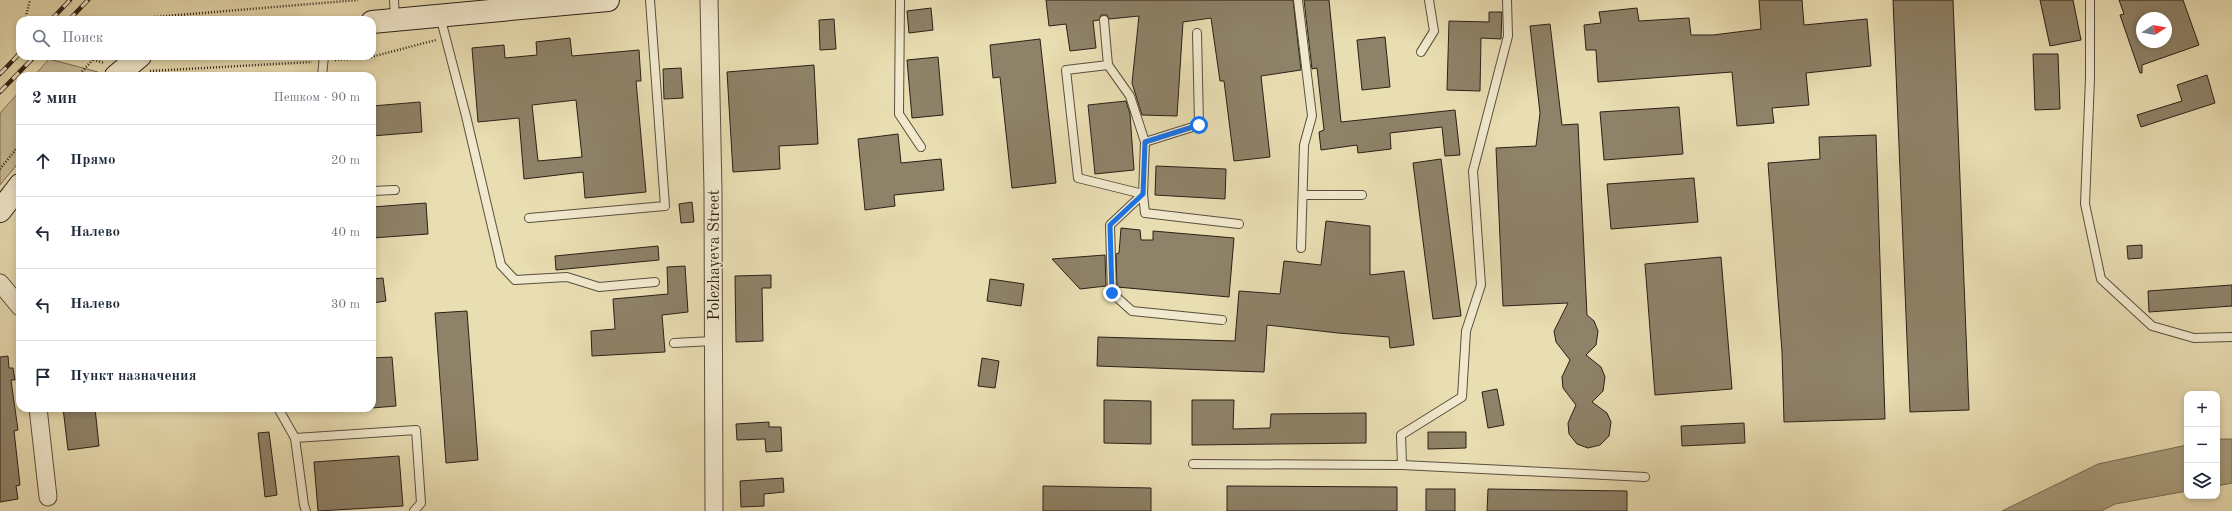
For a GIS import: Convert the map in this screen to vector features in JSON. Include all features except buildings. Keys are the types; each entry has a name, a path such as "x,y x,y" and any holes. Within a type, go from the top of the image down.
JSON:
{"street":[{"path":"376,20 394,10 440,16 608,0"},
{"name":"Polezhayeva Street","path":"709,0 714,511"},
{"path":"0,211 16,190"},
{"path":"0,283 16,301"},
{"path":"38,412 48,497"}],"lane":[{"path":"529,218 665,206 650,0"},
{"path":"900,0 899,114 921,147"},
{"path":"1298,0 1312,116 1304,145 1301,248"},
{"path":"1421,52 1434,31 1429,0"},
{"path":"1402,465 1401,436 1462,397 1466,331 1481,285 1473,171 1508,36 1507,0"},
{"path":"2090,0 2090,78 2086,204 2101,279 2152,326 2194,338 2232,338"},
{"path":"440,16 501,264 515,280 567,277 599,287 655,282"},
{"path":"1104,20 1108,65 1130,96 1145,142 1143,194 1145,212 1240,224"},
{"path":"1145,142 1199,125 1197,33"},
{"path":"322,72 324,60"},
{"path":"1108,65 1066,70 1078,178 1143,194"},
{"path":"376,191 395,190"},
{"path":"1143,194 1110,225 1112,293 1132,311 1222,320"},
{"path":"1303,195 1362,195"},
{"path":"674,343 713,341"},
{"path":"280,412 295,438 306,511"},
{"path":"295,438 416,430 421,503 414,511"},
{"path":"1193,464 1402,465 1645,477"}],"path":[{"path":"26,16 30,0"},
{"path":"166,16 358,0"},
{"path":"376,55 446,36"},
{"path":"81,72 91,60"},
{"path":"96,60 158,72 300,60"},
{"path":"0,169 16,149"}],"shaded area":[{"path":"48,60 53,60 98,72 38,72"},
{"path":"16,95 16,166 0,185 0,113"},
{"path":"2220,439 2232,439 2232,483 2220,485"},
{"path":"2184,446 2184,492 2115,504 2101,511 2002,511 2098,464"}],"railway":[{"path":"55,16 70,0"},
{"path":"73,16 88,0"},
{"path":"0,74 16,57"},
{"path":"19,72 31,60"},
{"path":"0,92 16,76"}],"route":[{"path":"1112,293 1110,225 1143,194 1145,142 1199,125"}]}
